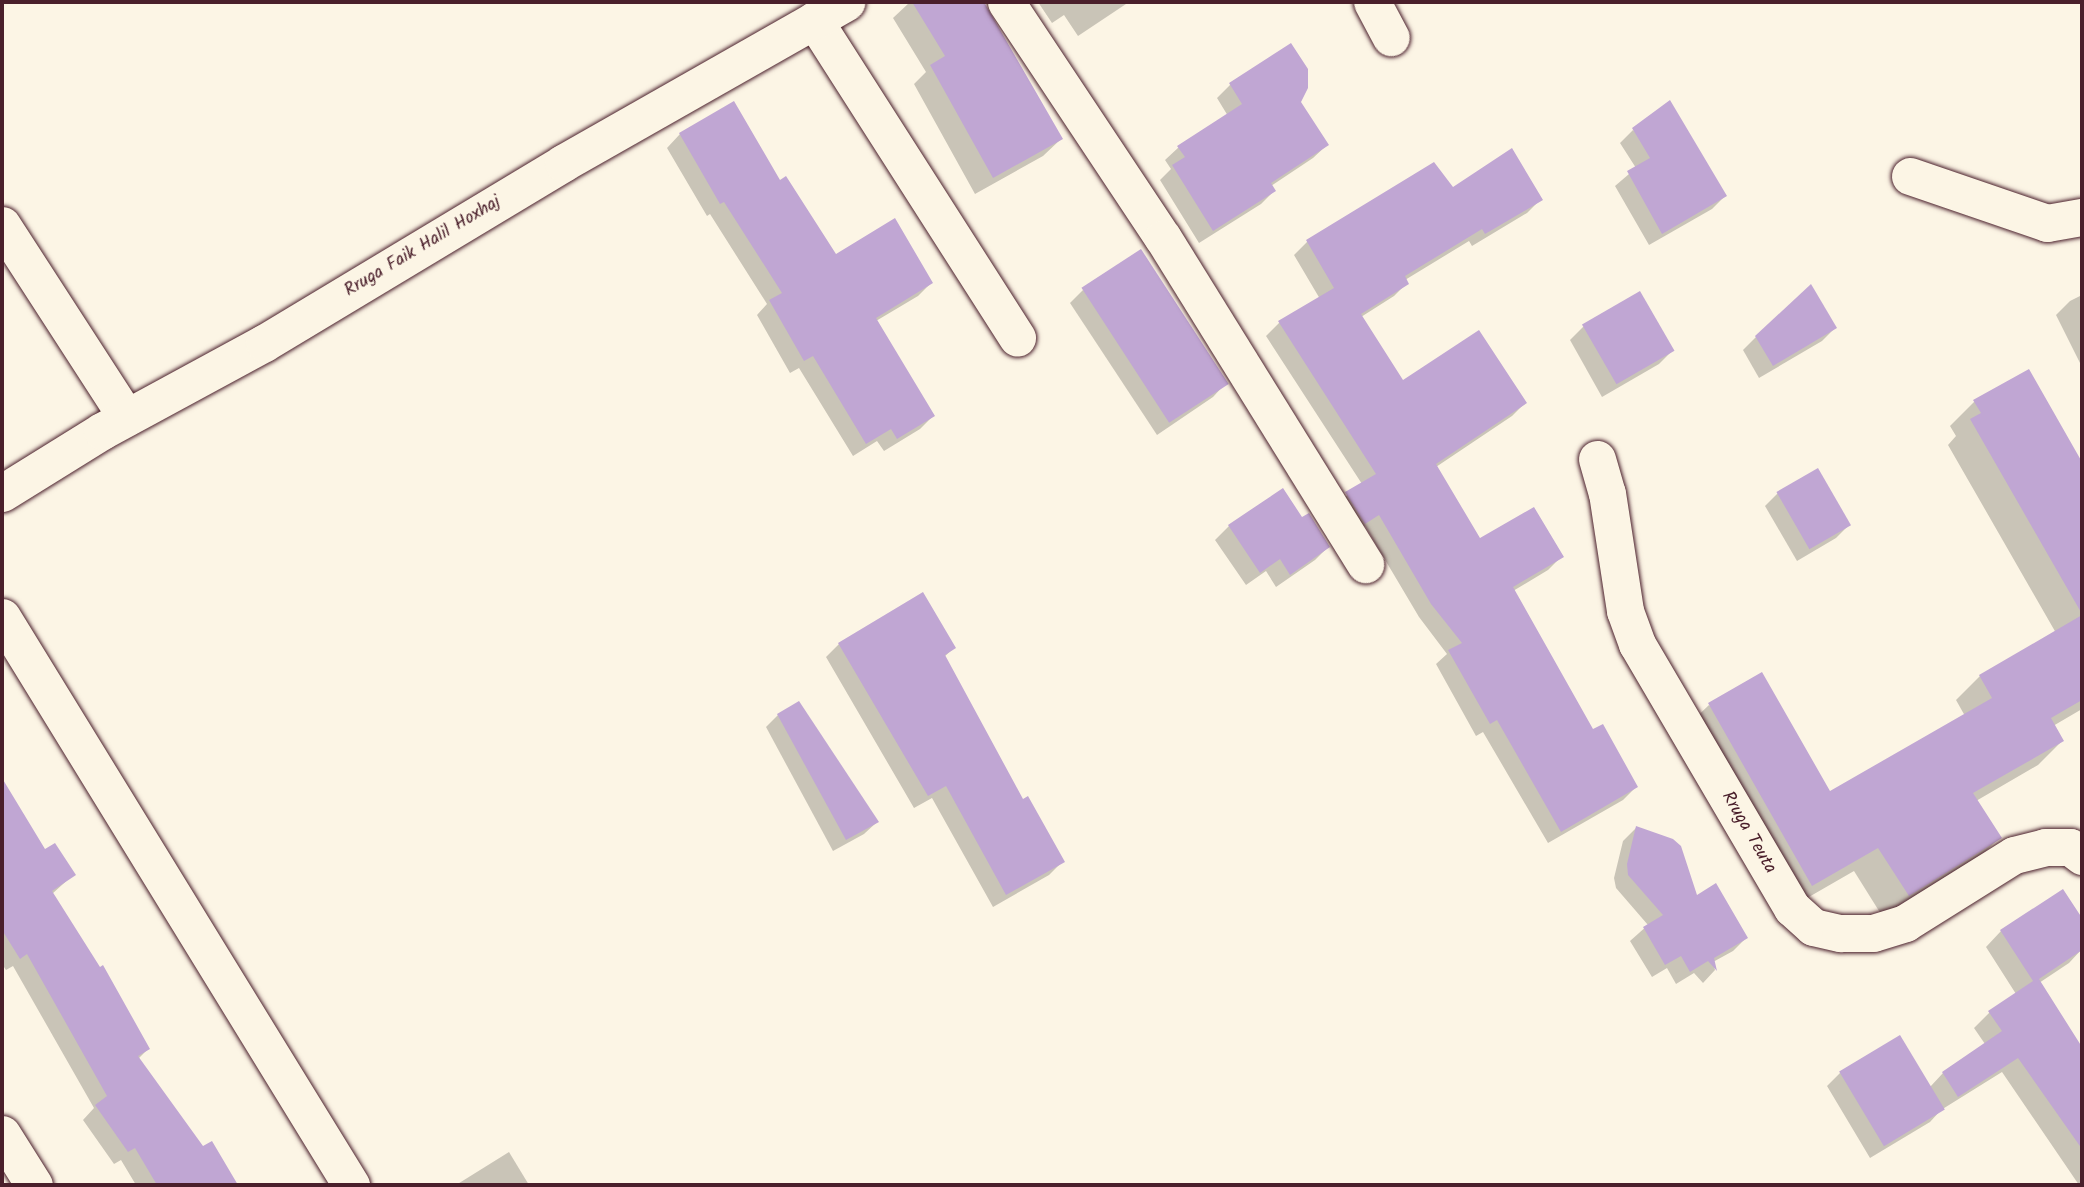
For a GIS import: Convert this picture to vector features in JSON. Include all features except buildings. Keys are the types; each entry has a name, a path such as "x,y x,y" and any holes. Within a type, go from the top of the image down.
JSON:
{"street":[{"name":"Rruga Faik Halil Hoxhaj","path":"2,493 126,417 264,343 563,163 846,2"},
{"path":"1006,2 1163,238 1365,564"},
{"path":"1372,2 1391,37"},
{"path":"814,20 1017,338"},
{"path":"1910,176 2047,223 2082,217"},
{"path":"2,225 126,417"},
{"name":"Rruga Teuta","path":"1597,458 1607,493 1625,611 1637,644 1792,908 1813,927 1839,933 1873,933 1905,923 2014,855 2045,847 2070,848 2082,856"},
{"path":"2,617 351,1185"},
{"path":"2,1134 34,1185"}]}
